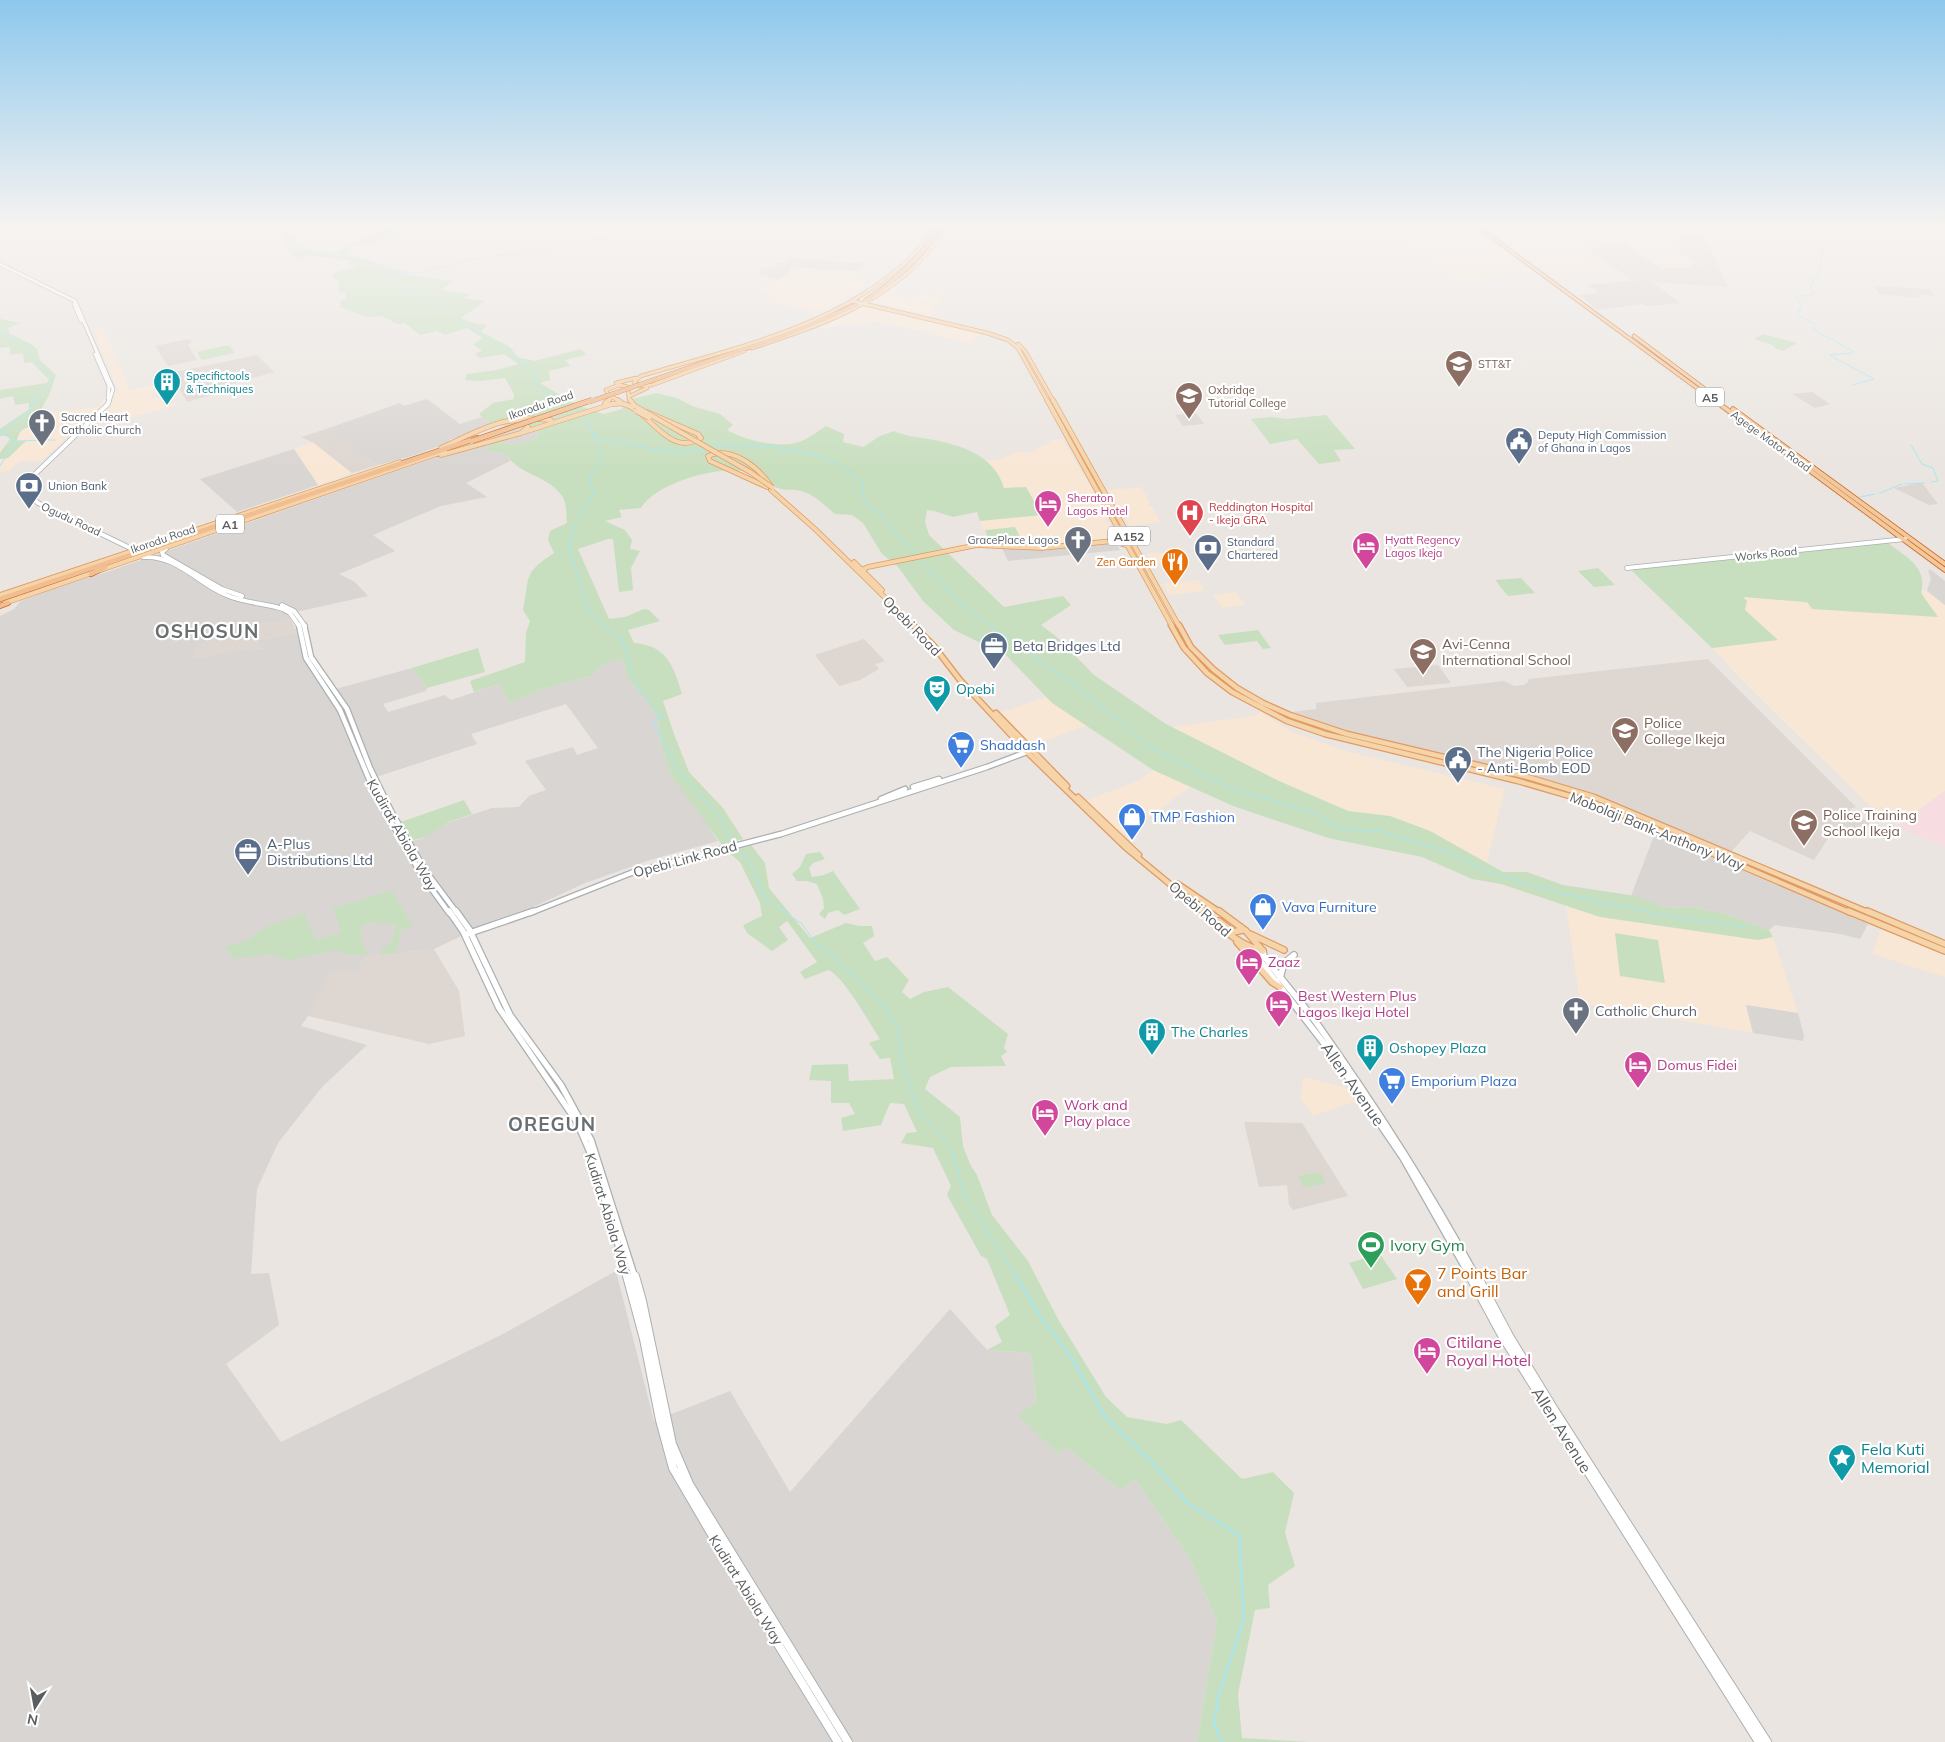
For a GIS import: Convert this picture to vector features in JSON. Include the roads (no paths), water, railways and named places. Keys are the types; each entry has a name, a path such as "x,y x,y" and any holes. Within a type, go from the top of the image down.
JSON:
{"highway":[{"name":"Ikorodu Road","path":"726,354 786,335 846,306"},
{"name":"Ikorodu Road","path":"0,601 652,381 778,337 846,306"},
{"name":"Agege Motor Road","path":"1586,306 1945,570"},
{"name":"Agege Motor Road","path":"1592,306 1945,564"},
{"path":"768,337 786,335"},
{"path":"726,354 740,346"},
{"path":"726,354 741,352"},
{"name":"Ikorodu Road","path":"105,565 473,442"},
{"path":"83,568 105,565"},
{"path":"91,574 105,565"},
{"path":"0,601 8,602"}],"main road":[{"name":"Ogudu Road","path":"74,306 113,389 109,402 43,465 30,480 28,491 30,497 38,503 134,550"},
{"name":"Ikorodu Road","path":"608,388 613,384 768,337 845,306"},
{"name":"Mobolaji Bank-Anthony Way","path":"873,306 966,327"},
{"name":"Mobolaji Bank-Anthony Way","path":"882,306 966,327 1008,340 1019,349 1031,365 1191,648 1211,669 1244,693 1276,711 1375,744"},
{"name":"Ikorodu Road","path":"652,381 741,352 778,337"},
{"name":"Mobolaji Bank-Anthony Way","path":"1031,365 1105,507 1183,646 1191,658 1207,673 1239,697 1287,722 1325,734 1584,793 1786,881 1877,924 1945,951"},
{"name":"Ogudu Road","path":"106,374 109,391 106,402 45,460 27,482 25,492 28,499 37,506 111,541 129,552"},
{"path":"637,378 634,382 636,385 652,381"},
{"path":"630,396 652,381"},
{"path":"630,396 628,387 619,385 608,388 605,391 612,398 630,408 635,408 642,410 680,425 698,434 701,438 689,444 678,443 635,408 630,403 630,396"},
{"path":"427,457 499,422 514,417 522,416 548,421 607,403 612,398"},
{"path":"473,442 521,433 606,406 624,404"},
{"path":"635,408 771,488"},
{"path":"642,410 771,488 792,503 858,566 872,565 960,546 990,542 1050,545 1112,540 1118,536 1119,532"},
{"path":"499,422 516,420 524,422 528,427 521,433"},
{"name":"Ikorodu Road","path":"8,602 445,451"},
{"path":"717,451 732,452 767,480 771,488 710,462 708,456 717,451"},
{"name":"Ikorodu Road","path":"0,601 134,550 379,468 427,457"},
{"name":"Opebi Road","path":"771,488 927,634 961,676 1029,750 1128,846 1173,881 1241,929 1257,942 1264,951"},
{"path":"1102,501 1107,502 1108,500"},
{"path":"1105,507 1107,505 1112,507"},
{"name":"Works Road","path":"1627,568 1905,539"},
{"path":"960,546 991,544 1041,548 1113,541 1127,546"},
{"name":"Kudirat Abiola Way","path":"166,548 162,552 163,555 222,589 238,596 279,604 294,611 304,623 310,657 349,713 375,780 396,821 425,870 467,932 510,1015 561,1085 581,1119 596,1153 642,1301 666,1419 680,1466 689,1484 848,1742"},
{"name":"Kudirat Abiola Way","path":"138,558 156,555 175,564 225,595 276,606 290,613 299,624 306,658 324,679"},
{"path":"864,572 865,568 872,565"},
{"name":"Opebi Road","path":"858,566 927,639 960,680 1020,744 1029,750 1033,758 1130,852 1178,889 1235,940 1251,948 1264,951"},
{"path":"1020,744 1018,754 1033,758"},
{"name":"Opebi Link Road","path":"467,932 564,899 631,873 768,838 1029,750"},
{"name":"Mobolaji Bank-Anthony Way","path":"1786,881 1945,944"},
{"path":"1211,917 1233,932 1236,933 1241,929 1284,950"},
{"name":"Kudirat Abiola Way","path":"467,932 499,1008 577,1122 592,1157 613,1224 641,1330 660,1420 673,1468 735,1574 838,1742"},
{"path":"1235,940 1272,982 1280,987"},
{"name":"Allen Avenue","path":"1264,951 1264,956 1316,1022 1390,1128 1445,1218 1509,1336 1767,1742"},
{"name":"Allen Avenue","path":"1264,951 1260,954 1261,962 1333,1055 1403,1158 1452,1242 1503,1336 1759,1742"},
{"path":"1280,978 1284,963 1294,955"}],"waterway":[{"path":"438,306 478,333 507,348 536,374 535,386 572,405"},
{"path":"1801,307 1797,315 1815,324 1817,326 1814,328"},
{"path":"1812,329 1830,339"},
{"path":"0,331 29,349 35,361 51,378 48,385 36,395 30,412 0,431"},
{"path":"1833,340 1854,352"},
{"path":"1844,363 1829,355 1853,353"},
{"path":"1846,364 1874,379 1852,385"},
{"path":"576,407 583,411"},
{"path":"585,415 591,429"},
{"path":"591,429 597,437 651,449 678,452 704,448"},
{"path":"591,429 603,459 590,477 593,493 574,527 569,546 589,612 623,641 635,683 663,718 653,721 680,773 720,817 733,844"},
{"path":"0,433 9,435 12,441 55,440"},
{"path":"0,466 14,442"},
{"path":"708,447 714,445 761,446 792,450 822,457 839,465 863,484 864,501 881,515 916,555"},
{"path":"1911,445 1922,464 1933,468 1938,481 1931,482"},
{"path":"1905,484 1925,483"},
{"path":"1880,493 1902,484"},
{"path":"1860,497 1875,494"},
{"path":"919,558 961,604 1098,703 1149,747 1227,787 1312,812 1342,829 1380,831 1446,851 1486,871 1560,893 1674,917 1746,927"},
{"path":"736,847 752,867 765,898 802,924 816,944 836,959 885,1007 899,1032 901,1060 919,1112 951,1147 964,1194 1017,1278"},
{"path":"1016,1276 1040,1316 1071,1357 1104,1416 1154,1464 1187,1503 1239,1535 1244,1617 1219,1695 1214,1724 1222,1742"}],"railway":[{"path":"1581,306 1945,574"}],"place":[{"name":"STT&T","path":"1459,388"},
{"name":"Specifictools & Techniques","path":"167,406"},
{"name":"Oxbridge Tutorial College","path":"1189,420"},
{"name":"Sacred Heart Catholic Church","path":"42,447"},
{"name":"Deputy High Commission of Ghana in Lagos","path":"1519,465"},
{"name":"Union Bank","path":"29,510"},
{"name":"Sheraton Lagos Hotel","path":"1048,528"},
{"name":"Reddington Hospital - Ikeja GRA","path":"1190,537"},
{"name":"GracePlace Lagos","path":"1078,564"},
{"name":"Hyatt Regency Lagos Ikeja","path":"1366,570"},
{"name":"Standard Chartered","path":"1208,572"},
{"name":"Zen Garden","path":"1175,586"},
{"name":"Beta Bridges Ltd","path":"994,670"},
{"name":"Avi-Cenna International School","path":"1423,676"},
{"name":"Opebi","path":"937,713"},
{"name":"Police College Ikeja","path":"1625,755"},
{"name":"Shaddash","path":"961,769"},
{"name":"The Nigeria Police - Anti-Bomb EOD","path":"1458,784"},
{"name":"TMP Fashion","path":"1132,841"},
{"name":"Police Training School Ikeja","path":"1804,847"},
{"name":"A-Plus Distributions Ltd","path":"248,876"},
{"name":"Vava Furniture","path":"1263,931"},
{"name":"Zaaz","path":"1249,986"},
{"name":"Best Western Plus Lagos Ikeja Hotel","path":"1279,1028"},
{"name":"Catholic Church","path":"1576,1035"},
{"name":"The Charles","path":"1152,1056"},
{"name":"Oshopey Plaza","path":"1370,1072"},
{"name":"Domus Fidei","path":"1638,1089"},
{"name":"Emporium Plaza","path":"1392,1105"},
{"name":"Work and Play place","path":"1045,1137"},
{"name":"Ivory Gym","path":"1371,1269"},
{"name":"7 Points Bar and Grill","path":"1418,1306"},
{"name":"Citilane Royal Hotel","path":"1427,1375"},
{"name":"Fela Kuti Memorial","path":"1842,1482"}],"district":[{"name":"OSHOSUN","path":"207,631"},
{"name":"OREGUN","path":"552,1124"}]}
